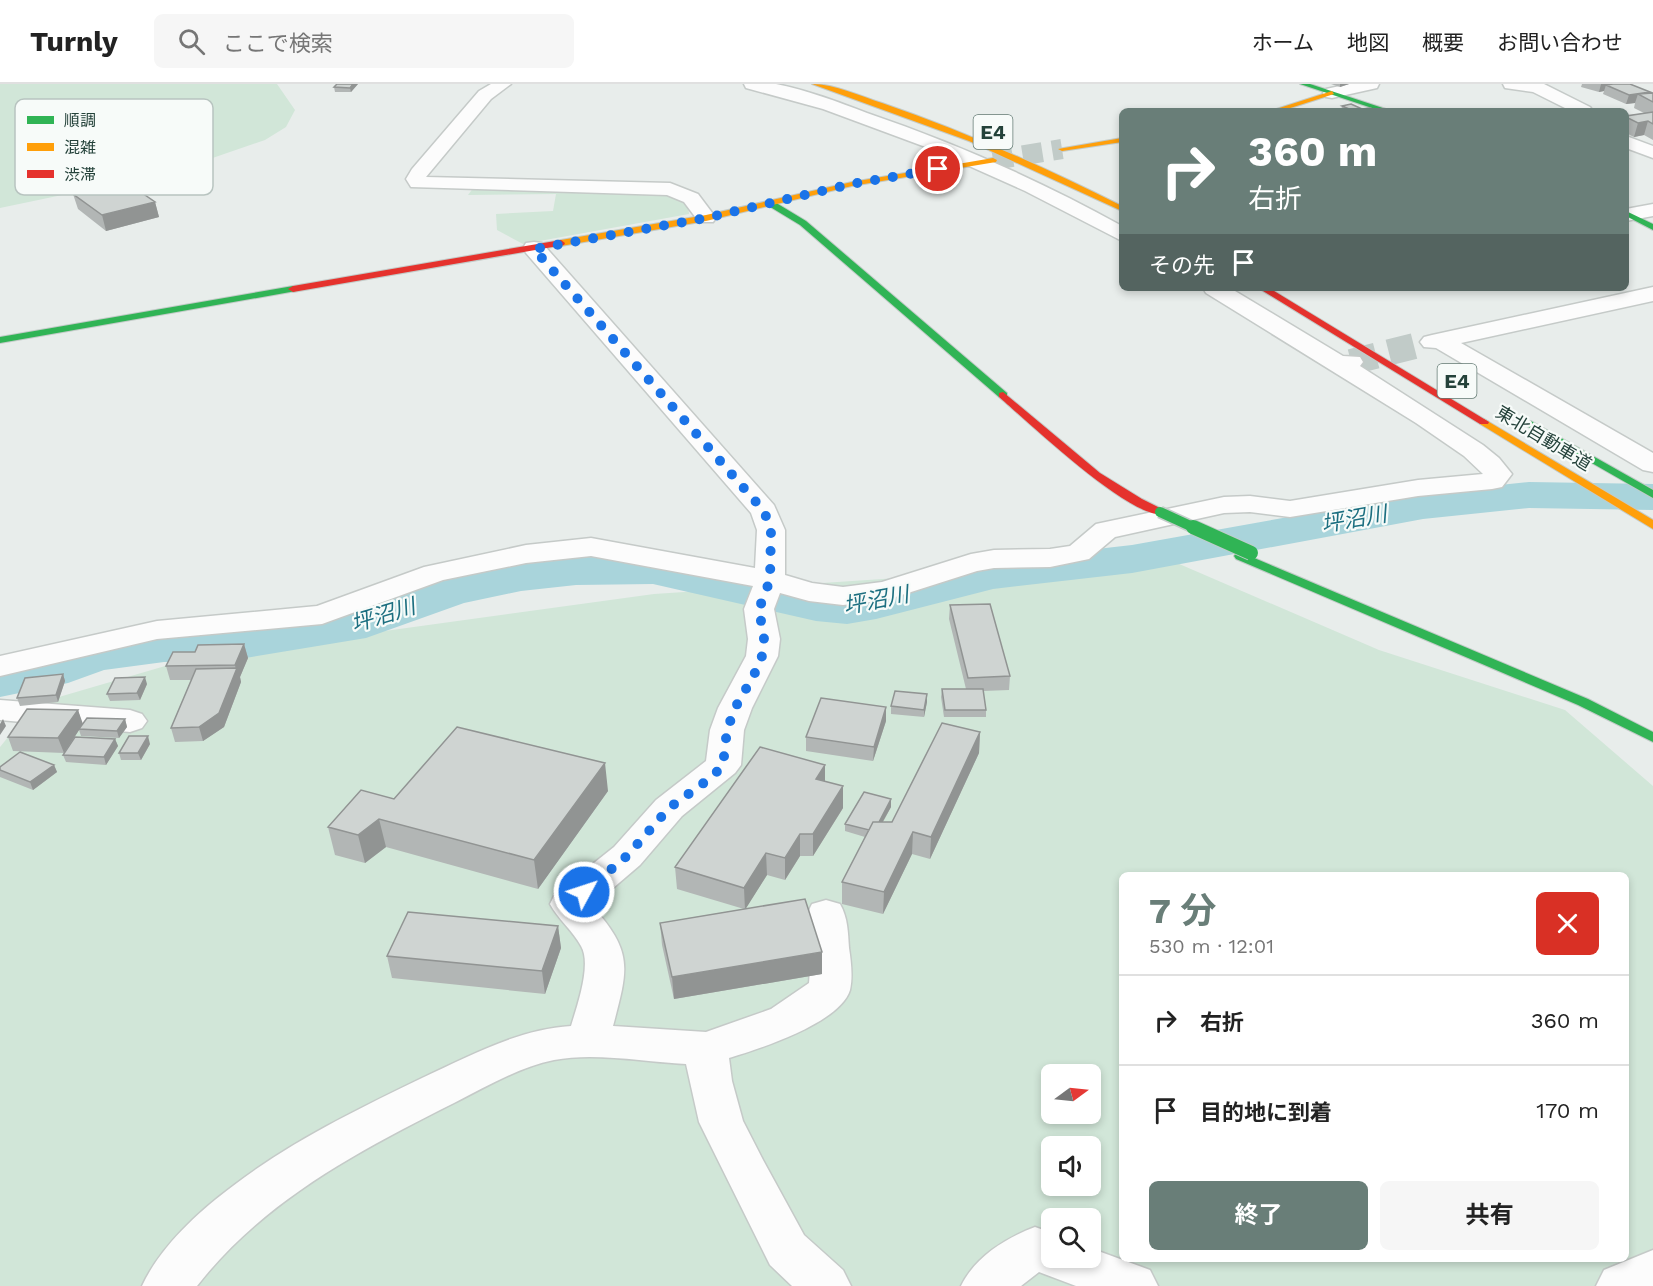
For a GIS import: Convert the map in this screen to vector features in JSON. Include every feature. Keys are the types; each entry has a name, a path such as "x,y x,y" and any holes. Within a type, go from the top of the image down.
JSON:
{"main road":[{"name":"E4","path":"815,84 906,113 973,138 1119,208"},
{"path":"860,84 904,98"},
{"path":"1303,84 1379,108"},
{"path":"1284,108 1332,93"},
{"path":"1062,149 1119,140"},
{"path":"1047,156 1067,165"},
{"path":"0,340 706,218 852,184 987,161"},
{"path":"770,203 803,223 1097,476 1154,514 1583,702 1653,738"},
{"path":"1629,215 1653,226"},
{"name":"東北自動車道","path":"1268,291 1648,522"},
{"name":"東北自動車道","path":"1518,417 1653,495"},
{"path":"1245,554 1608,699"}],"street":[{"path":"503,84 485,95 460,123 424,166 416,179 418,183 669,189 691,198 706,218"},
{"path":"752,84 817,101 987,161 1119,233"},
{"path":"1332,93 1371,84"},
{"path":"1511,84 1537,87 1578,108"},
{"path":"1629,143 1653,152"},
{"path":"1629,214 1653,210"},
{"path":"534,249 764,511 771,530 766,590 759,609 764,639 762,656 735,708 727,730 723,765 712,777 669,808 627,856 569,904 579,919 594,933 604,949 607,964 588,1041"},
{"path":"0,666 157,630 322,615 435,573 526,554 591,547 766,590 843,596 886,591 971,563 994,559 1050,558 1079,553 1106,530 1144,524 1224,505 1250,504 1290,509 1418,488 1492,481 1498,474 1495,467 1345,363 1219,291"},
{"path":"1653,294 1431,343 1653,464"},
{"path":"0,710 130,721"},
{"path":"167,1286 200,1245 249,1200 311,1159 374,1122 492,1064 556,1043 588,1041 706,1049 778,1026 810,1008 829,990 831,969 826,914"},
{"path":"706,1049 710,1081 721,1122 736,1153 787,1250 826,1286"},
{"path":"986,1286 1011,1264 1035,1248 1041,1250"},
{"path":"1086,1268 1133,1286"},
{"path":"1622,1286 1653,1272"}],"green space":[{"path":"0,84 277,84 295,110 286,127 265,140 213,158 213,99 15,99 15,195 62,195 0,208"},
{"path":"474,187 673,194 688,205 689,214 523,244 497,230 496,214 553,211 556,194 468,195"},
{"path":"1170,560 1379,650 1565,710 1653,786 1653,1286 0,1286 0,747 35,704 196,657 654,594"}],"building":[{"path":"337,84 353,84 350,88 334,87"},
{"path":"1630,84 1650,92 1629,95 1606,85"},
{"path":"1653,93 1653,102 1638,94"},
{"path":"1351,104 1360,108 1347,108 1342,106"},
{"path":"1653,112 1653,124 1648,121 1638,123 1629,118 1629,116"},
{"path":"74,195 145,195 155,202 102,215"},
{"path":"990,604 1010,676 968,678 950,605"},
{"path":"244,644 235,665 166,666 173,652 195,652 198,645"},
{"path":"237,668 219,713 199,727 171,728 196,669"},
{"path":"63,674 56,695 17,698 25,678"},
{"path":"145,677 137,693 107,694 115,678"},
{"path":"942,689 983,689 986,710 945,710"},
{"path":"895,691 927,694 924,710 891,706"},
{"path":"821,698 886,707 874,747 806,737"},
{"path":"27,709 78,710 58,738 8,737"},
{"path":"87,718 125,719 117,731 79,729"},
{"path":"942,723 980,732 931,837 913,832 884,892 842,882 873,822 892,822"},
{"path":"457,727 605,763 534,860 379,819 358,835 328,827 361,790 394,799"},
{"path":"129,736 148,736 138,753 119,753"},
{"path":"75,737 115,739 104,757 63,755"},
{"path":"760,747 825,765 816,779 843,786 813,834 800,834 785,858 766,853 744,888 675,867"},
{"path":"20,752 54,765 30,782 0,770 0,767"},
{"path":"864,792 891,799 879,822 873,822 869,830 845,824"},
{"path":"805,899 822,952 672,977 660,923"},
{"path":"408,912 558,926 542,971 387,956"}],"waterway":[{"name":"坪沼川","path":"0,682 50,672 96,656 164,647 227,646 366,623 451,592 521,577 576,571 653,570 816,607 847,610 876,605 991,575 1132,559 1423,506 1529,495 1653,497"}],"tunnel":[{"path":"993,160 1062,149"},
{"path":"1351,362 1422,344"}],"traffic: fast":[{"path":"1303,84 1379,108"},
{"path":"770,203 803,223 1003,395"},
{"path":"1629,215 1653,227"},
{"path":"0,340 293,289"},
{"path":"1531,424 1653,495"},
{"path":"1160,512 1251,553"},
{"path":"1240,556 1583,702 1653,738"}],"traffic: slow":[{"path":"815,84 855,96 972,139 1119,208"},
{"path":"1284,108 1332,93"},
{"path":"1062,149 1119,140"},
{"path":"561,243 706,218 852,184 993,160"},
{"path":"1484,422 1653,525"}],"traffic: jam":[{"path":"293,289 561,243"},
{"path":"1268,291 1484,422"},
{"path":"1003,395 1096,475 1138,502 1160,512"}],"route":[{"path":"584,892 627,856 669,808 712,777 723,765 727,730 735,708 762,656 764,639 759,609 770,580 771,530 764,511 534,249 706,218 852,184 938,169"}]}
